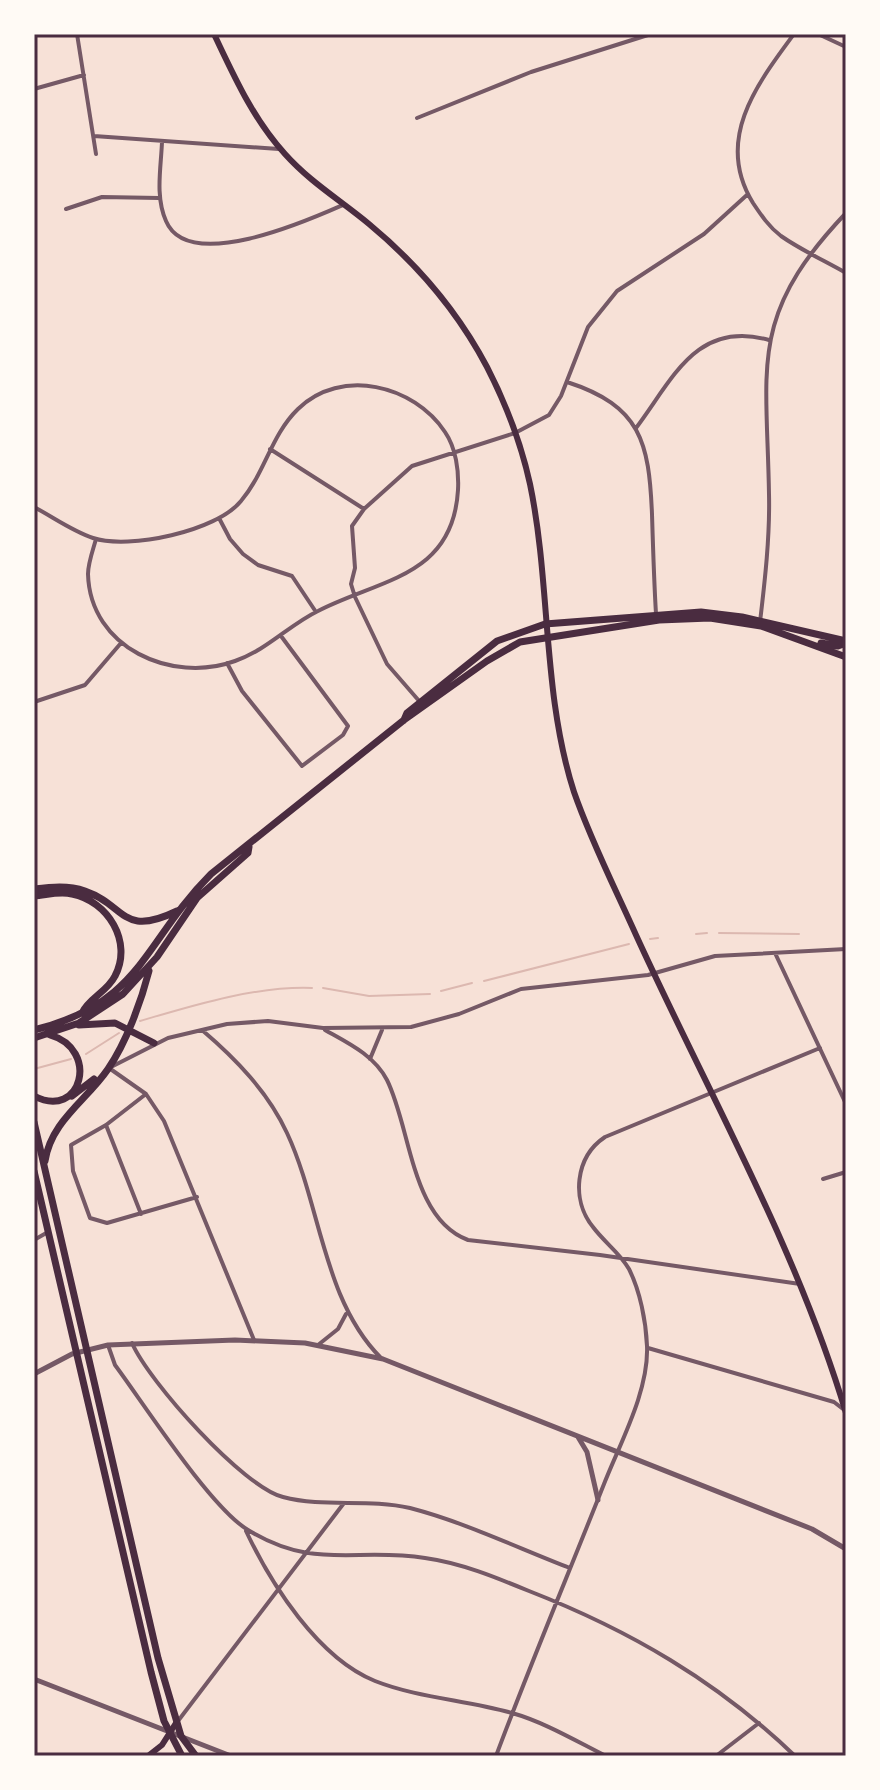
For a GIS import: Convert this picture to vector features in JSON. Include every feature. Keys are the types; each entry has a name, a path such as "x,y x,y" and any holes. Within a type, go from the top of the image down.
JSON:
{"main road":[{"path":"214,34 246,99 280,149 317,186 400,252 450,308 485,363 515,433 535,516 545,624 562,744 574,791 653,973 800,1284 822,1336 846,1411"},
{"path":"404,720 420,702 497,641 545,624 712,613 846,642"},
{"path":"34,1030 82,1013 104,1001 135,974 179,910 211,874 243,847 249,847 404,720 508,648 547,635 656,617"},
{"path":"760,623 846,657"},
{"path":"803,640 833,646 846,642"},
{"path":"34,1038 73,1025 111,1004 151,966 197,898 248,853 249,847"},
{"path":"34,889 60,887 85,891 118,914 139,920 159,918 179,910"},
{"path":"36,897 67,893 89,900 106,914 119,936 121,954 117,973 82,1013"},
{"path":"44,1167 55,1134 69,1111 109,1068 151,966"},
{"path":"73,1025 108,1022 128,1027 154,1043"},
{"path":"47,1034 65,1041 79,1060 78,1084 64,1099"},
{"path":"34,1096 48,1101 64,1099 109,1068"},
{"path":"34,1122 156,1652 176,1723 181,1736 196,1756"},
{"path":"36,1140 55,1134"},
{"path":"35,1175 151,1672 169,1732 182,1756"},
{"path":"148,1756 162,1745 176,1723"}],"street":[{"path":"77,34 96,154"},
{"path":"417,118 531,72 651,34"},
{"path":"794,34 757,85 741,117 738,157 748,194 774,230 846,273"},
{"path":"818,34 846,47"},
{"path":"34,89 84,75"},
{"path":"94,136 280,149"},
{"path":"162,142 159,198 166,223 176,235 192,241 248,241 306,223 343,205"},
{"path":"420,702 387,664 355,597 351,584 355,568 352,526 364,509 412,466 515,433 535,425 553,411 588,327 617,291 704,234 748,194"},
{"path":"66,209 102,197 159,198"},
{"path":"760,623 769,520 764,392 769,340 782,300 811,253 846,213"},
{"path":"636,428 696,350 726,337 769,340"},
{"path":"567,382 611,401 636,428 645,445 650,469 656,617"},
{"path":"34,507 96,539 156,538 219,518 240,503 285,423 300,406 317,395 361,386 397,392 416,403 440,426 454,451 457,501 446,536 437,550 406,575 316,612 256,652 227,663 194,669 169,666 136,653 105,628 91,598 88,571 96,539"},
{"path":"270,449 364,509"},
{"path":"219,518 243,554 258,565 292,576 316,612"},
{"path":"227,663 242,691 302,766 343,735 348,726 281,636"},
{"path":"34,702 85,685 121,643"},
{"path":"254,1340 164,1121 146,1094 109,1068 154,1043 202,1030 268,1021 323,1028 382,1030 437,1021 521,989 653,973 703,957 846,949"},
{"path":"775,953 846,1104"},
{"path":"323,1028 370,1059 386,1079 430,1207 443,1226 468,1240 800,1284"},
{"path":"202,1030 240,1064 287,1132 346,1311 383,1359"},
{"path":"370,1059 382,1030"},
{"path":"496,1756 617,1451 638,1392 648,1348 641,1305 622,1259 585,1216 579,1183 586,1155 605,1137 820,1048"},
{"path":"146,1094 106,1125 71,1145 73,1171 90,1218 96,1222 141,1214 197,1197"},
{"path":"106,1125 141,1214"},
{"path":"823,1179 846,1172"},
{"path":"34,1229 36,1239 48,1232"},
{"path":"318,1345 338,1329 346,1311"},
{"path":"34,1374 77,1353 132,1343 254,1340 318,1345 383,1359 812,1529 846,1549"},
{"path":"132,1343 146,1368 251,1482 282,1497 413,1509 571,1568"},
{"path":"108,1345 115,1365 216,1500 245,1529 278,1592 342,1661 373,1680 512,1713 606,1756"},
{"path":"648,1348 834,1402 846,1411"},
{"path":"578,1436 587,1452 598,1500"},
{"path":"176,1723 344,1503"},
{"path":"245,1529 279,1546 327,1558 376,1555 426,1558 479,1571 557,1602 623,1631 701,1677 795,1756"},
{"path":"34,1679 231,1756"},
{"path":"716,1756 759,1723"}],"waterway":[{"path":"696,934 707,933"},
{"path":"719,933 799,934"},
{"path":"650,939 658,938"},
{"path":"484,981 629,944"},
{"path":"441,991 472,983"},
{"path":"140,1021 247,993 312,988"},
{"path":"323,988 369,996 430,994"},
{"path":"86,1054 119,1033"},
{"path":"34,1069 71,1059"}]}
